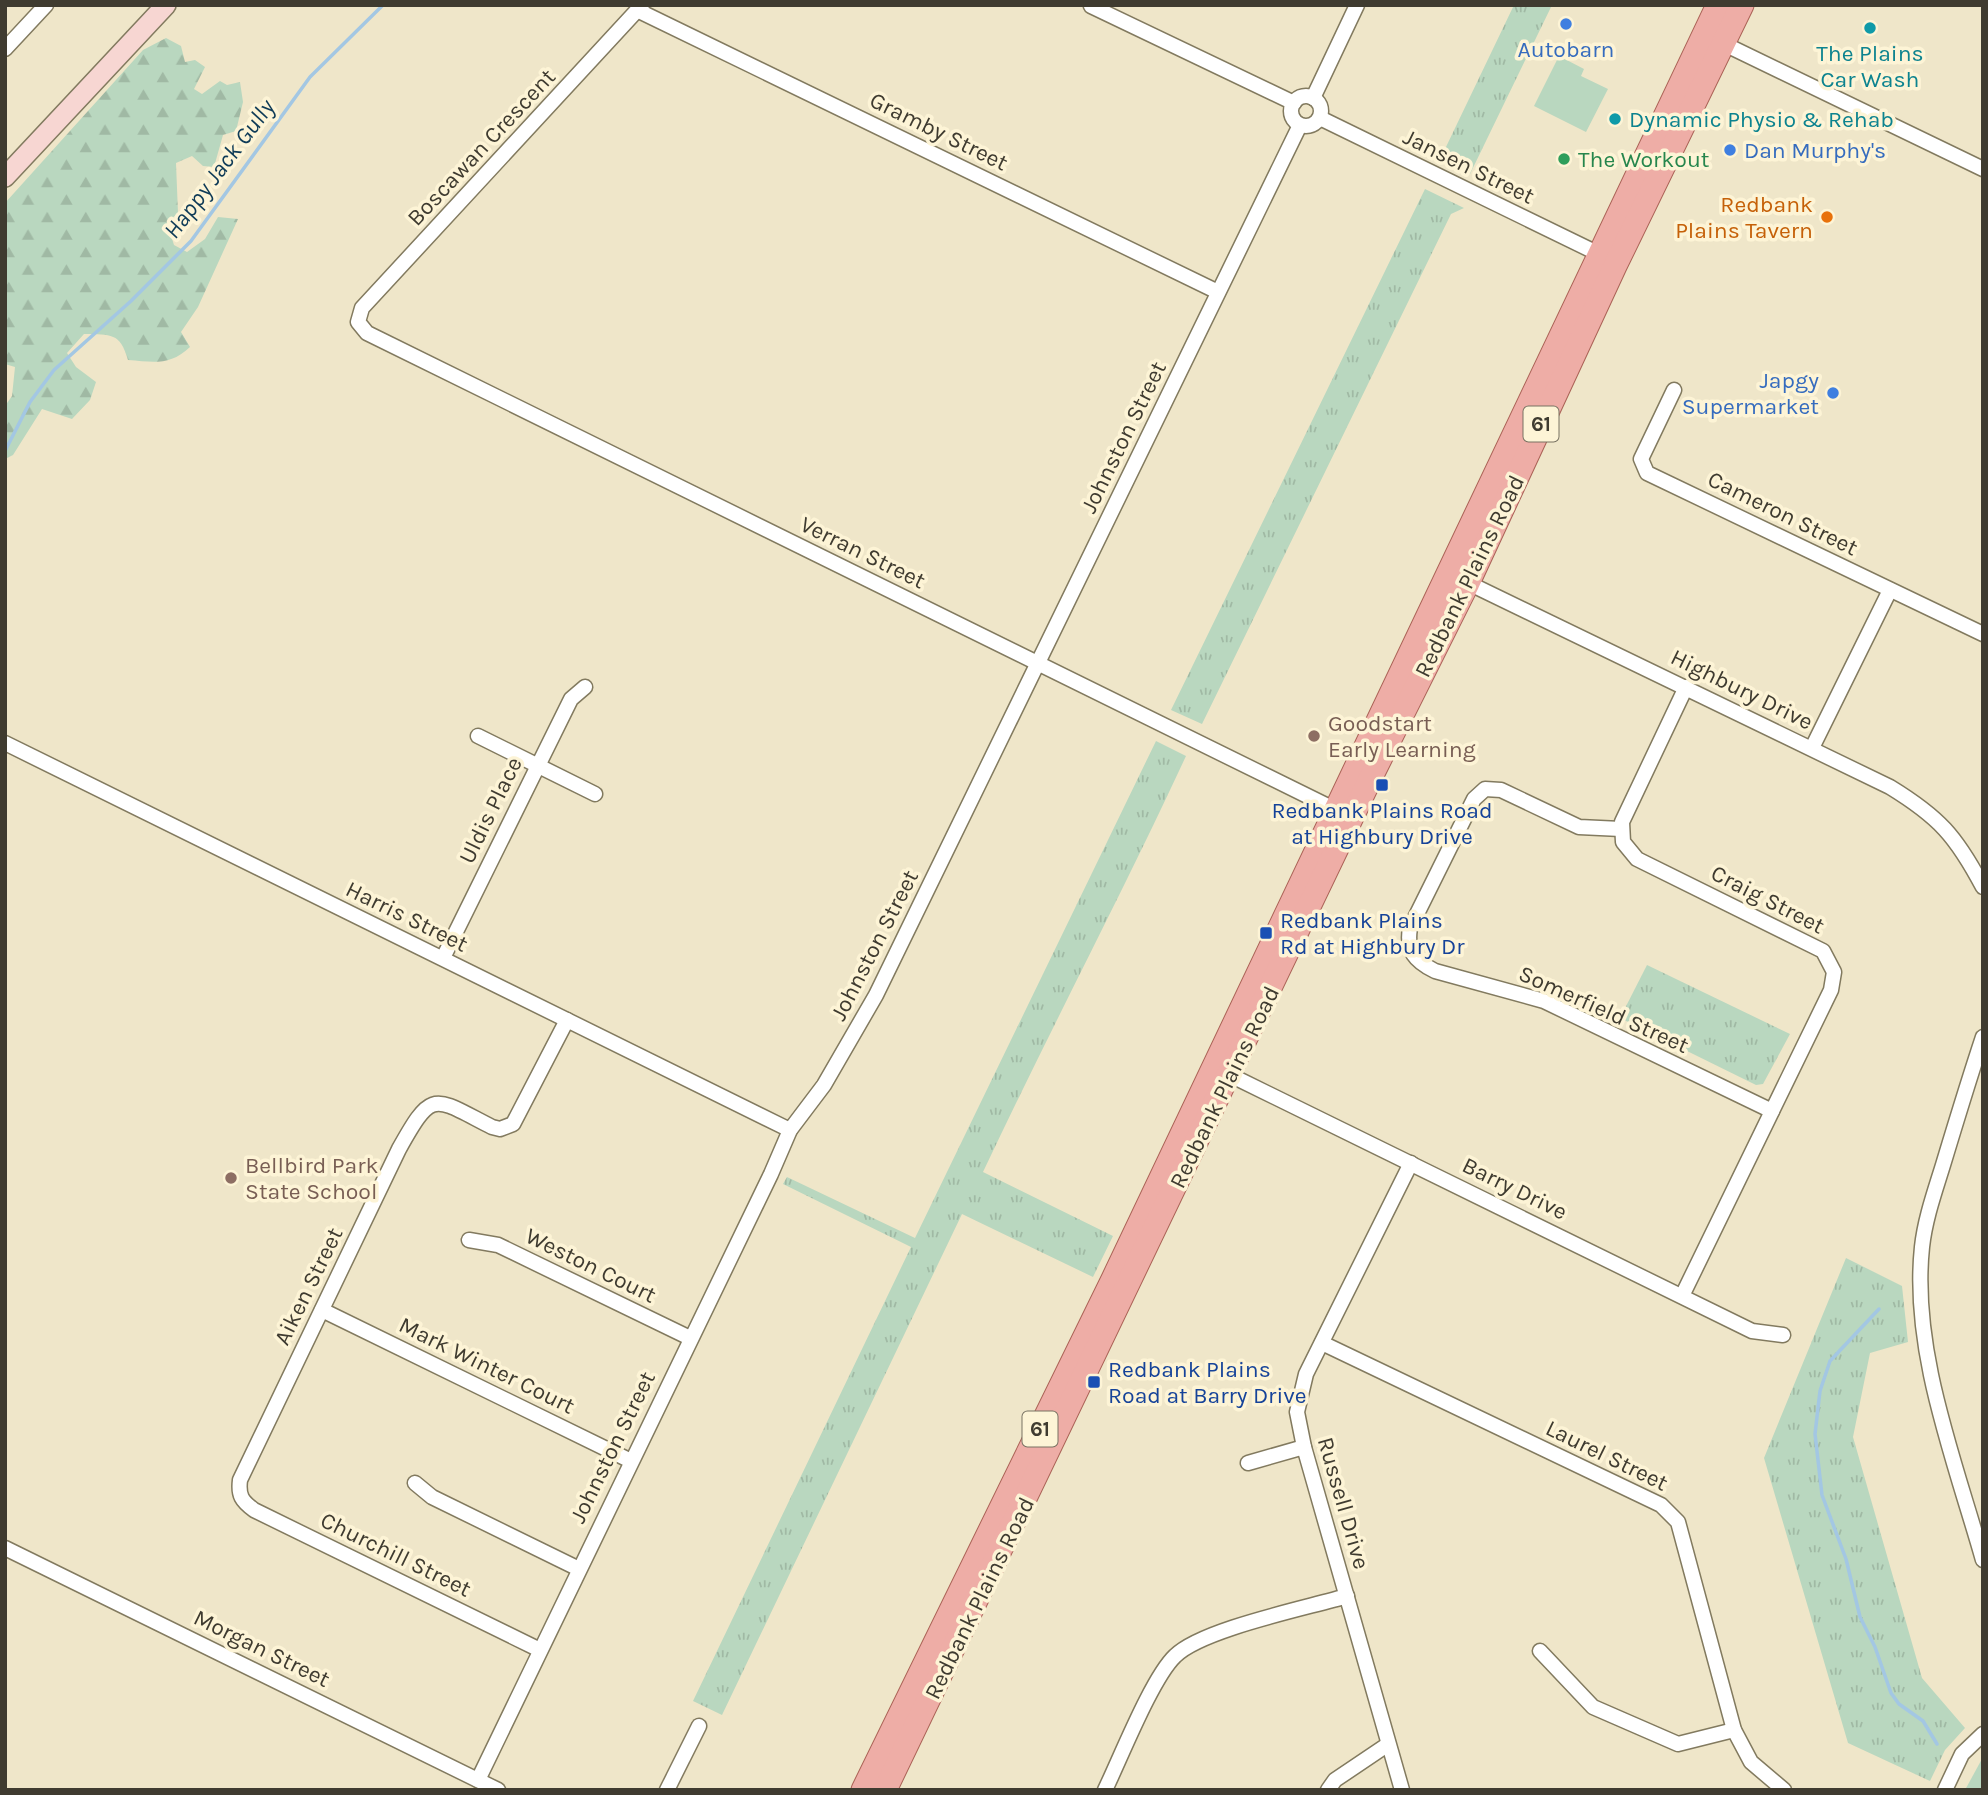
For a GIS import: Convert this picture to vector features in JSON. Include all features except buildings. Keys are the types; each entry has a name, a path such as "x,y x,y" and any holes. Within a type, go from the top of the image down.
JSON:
{"main road":[{"name":"Redbank Plains Road","path":"1714,39 1718,5"},
{"name":"Redbank Plains Road","path":"863,1790 1344,814 1714,39 1742,5"},
{"name":"Redbank Plains Road","path":"1458,578 1567,321 1579,316 1607,260"},
{"name":"Redbank Plains Road","path":"886,1790 1230,1075 1344,814"}],"street":[{"path":"5,48 46,5"},
{"path":"5,177 166,5"},
{"path":"1313,98 1357,5"},
{"path":"1091,6 1294,103"},
{"name":"Gramby Street","path":"640,8 1218,292"},
{"name":"Boscawan Crescent","path":"358,322 362,308 640,8"},
{"path":"1714,39 1983,169"},
{"path":"1302,97 1313,98 1321,106 1320,117 1312,125 1300,125 1292,116 1294,103 1302,97"},
{"name":"Jansen Street","path":"1320,117 1607,260"},
{"name":"Johnston Street","path":"478,1780 790,1130 848,1048 1300,125"},
{"name":"Verran Street","path":"358,322 367,333 1344,814"},
{"name":"Cameron Street","path":"1674,390 1641,459 1647,473 1983,634"},
{"name":"Highbury Drive","path":"1458,578 1890,787 1923,807 1939,821 1963,850 1983,887"},
{"path":"1812,748 1890,590"},
{"name":"Uldis Place","path":"443,958 571,699 585,687"},
{"path":"1620,830 1686,688"},
{"path":"478,736 595,794"},
{"name":"Harris Street","path":"5,743 790,1130"},
{"name":"Somerfield Street","path":"1620,830 1579,827 1501,790 1485,789 1474,799 1410,928 1408,941 1411,953 1420,963 1435,971 1544,1001 1772,1111"},
{"name":"Craig Street","path":"1620,830 1623,842 1637,859 1823,951 1834,972 1831,990 1683,1294"},
{"name":"Aiken Street","path":"239,1492 240,1480 421,1111 428,1105 442,1103 492,1127 500,1129 513,1124 568,1020"},
{"path":"1983,1037 1977,1075 1924,1234 1921,1317 1933,1381 1983,1560"},
{"name":"Barry Drive","path":"1230,1075 1683,1294 1752,1331 1783,1335"},
{"name":"Russell Drive","path":"1402,1790 1304,1447 1297,1412 1300,1392 1322,1343 1410,1163"},
{"name":"Weston Court","path":"469,1240 498,1245 690,1338"},
{"name":"Mark Winter Court","path":"322,1310 631,1461"},
{"name":"Laurel Street","path":"1322,1343 1661,1505 1678,1522 1734,1730 1751,1762 1784,1790"},
{"path":"1248,1463 1304,1447"},
{"path":"415,1483 432,1497 579,1569"},
{"name":"Churchill Street","path":"239,1492 243,1502 254,1510 540,1650"},
{"name":"Morgan Street","path":"5,1548 498,1790"},
{"path":"1105,1790 1165,1669 1182,1649 1208,1636 1348,1596"},
{"path":"1540,1651 1593,1707 1678,1744 1734,1730"},
{"path":"667,1790 699,1726"},
{"path":"1945,1790 1962,1755 1983,1734"},
{"path":"1328,1790 1335,1780 1387,1745"}],"green space":[{"path":"1514,5 1552,5 1470,174 1431,154 1445,149"},
{"path":"166,38 181,46 185,62 195,60 205,67 194,89 202,94 220,81 227,85 240,82 243,102 236,131 223,135 214,167 203,166 192,156 176,163 178,213 167,223 174,245 187,252 205,239 218,217 238,219 198,307 181,332 190,347 168,360 128,360 122,344 113,337 84,334 67,353 76,367 96,382 90,400 72,419 42,409 13,455 5,459 5,406 12,396 15,367 5,364 5,203 143,50"},
{"path":"1559,56 1584,69 1581,76 1608,89 1586,132 1534,106"},
{"path":"1425,189 1464,208 1451,214 1202,724 1171,710"},
{"path":"1156,741 1186,756 983,1172 1113,1236 1093,1277 962,1214 722,1715 693,1701 911,1247 783,1184 787,1177 915,1238"},
{"path":"1647,965 1790,1034 1763,1084 1756,1085 1620,1018"},
{"path":"1846,1258 1902,1286 1908,1342 1870,1353 1853,1437 1922,1678 1965,1728 1945,1750 1930,1781 1848,1743 1764,1458"},
{"path":"1983,1757 1983,1790 1965,1790"}],"waterway":[{"name":"Happy Jack Gully","path":"5,451 30,402 54,370 131,301 191,241 310,77 383,5"},
{"path":"1879,1309 1830,1361 1820,1391 1815,1434 1822,1495 1846,1559 1860,1617 1875,1647 1891,1693 1899,1704 1923,1721 1937,1744"}],"place":[{"name":"Autobarn","path":"1566,24"},
{"name":"The Plains Car Wash","path":"1870,28"},
{"name":"Dynamic Physio & Rehab","path":"1615,119"},
{"name":"Dan Murphy's","path":"1730,150"},
{"name":"The Workout","path":"1564,159"},
{"name":"Redbank Plains Tavern","path":"1827,217"},
{"name":"Japgy Supermarket","path":"1833,393"},
{"name":"Goodstart Early Learning","path":"1314,736"},
{"name":"Redbank Plains Road at Highbury Drive","path":"1382,785"},
{"name":"Redbank Plains Rd at Highbury Dr","path":"1266,933"},
{"name":"Bellbird Park State School","path":"231,1178"},
{"name":"Redbank Plains Road at Barry Drive","path":"1094,1382"}]}
